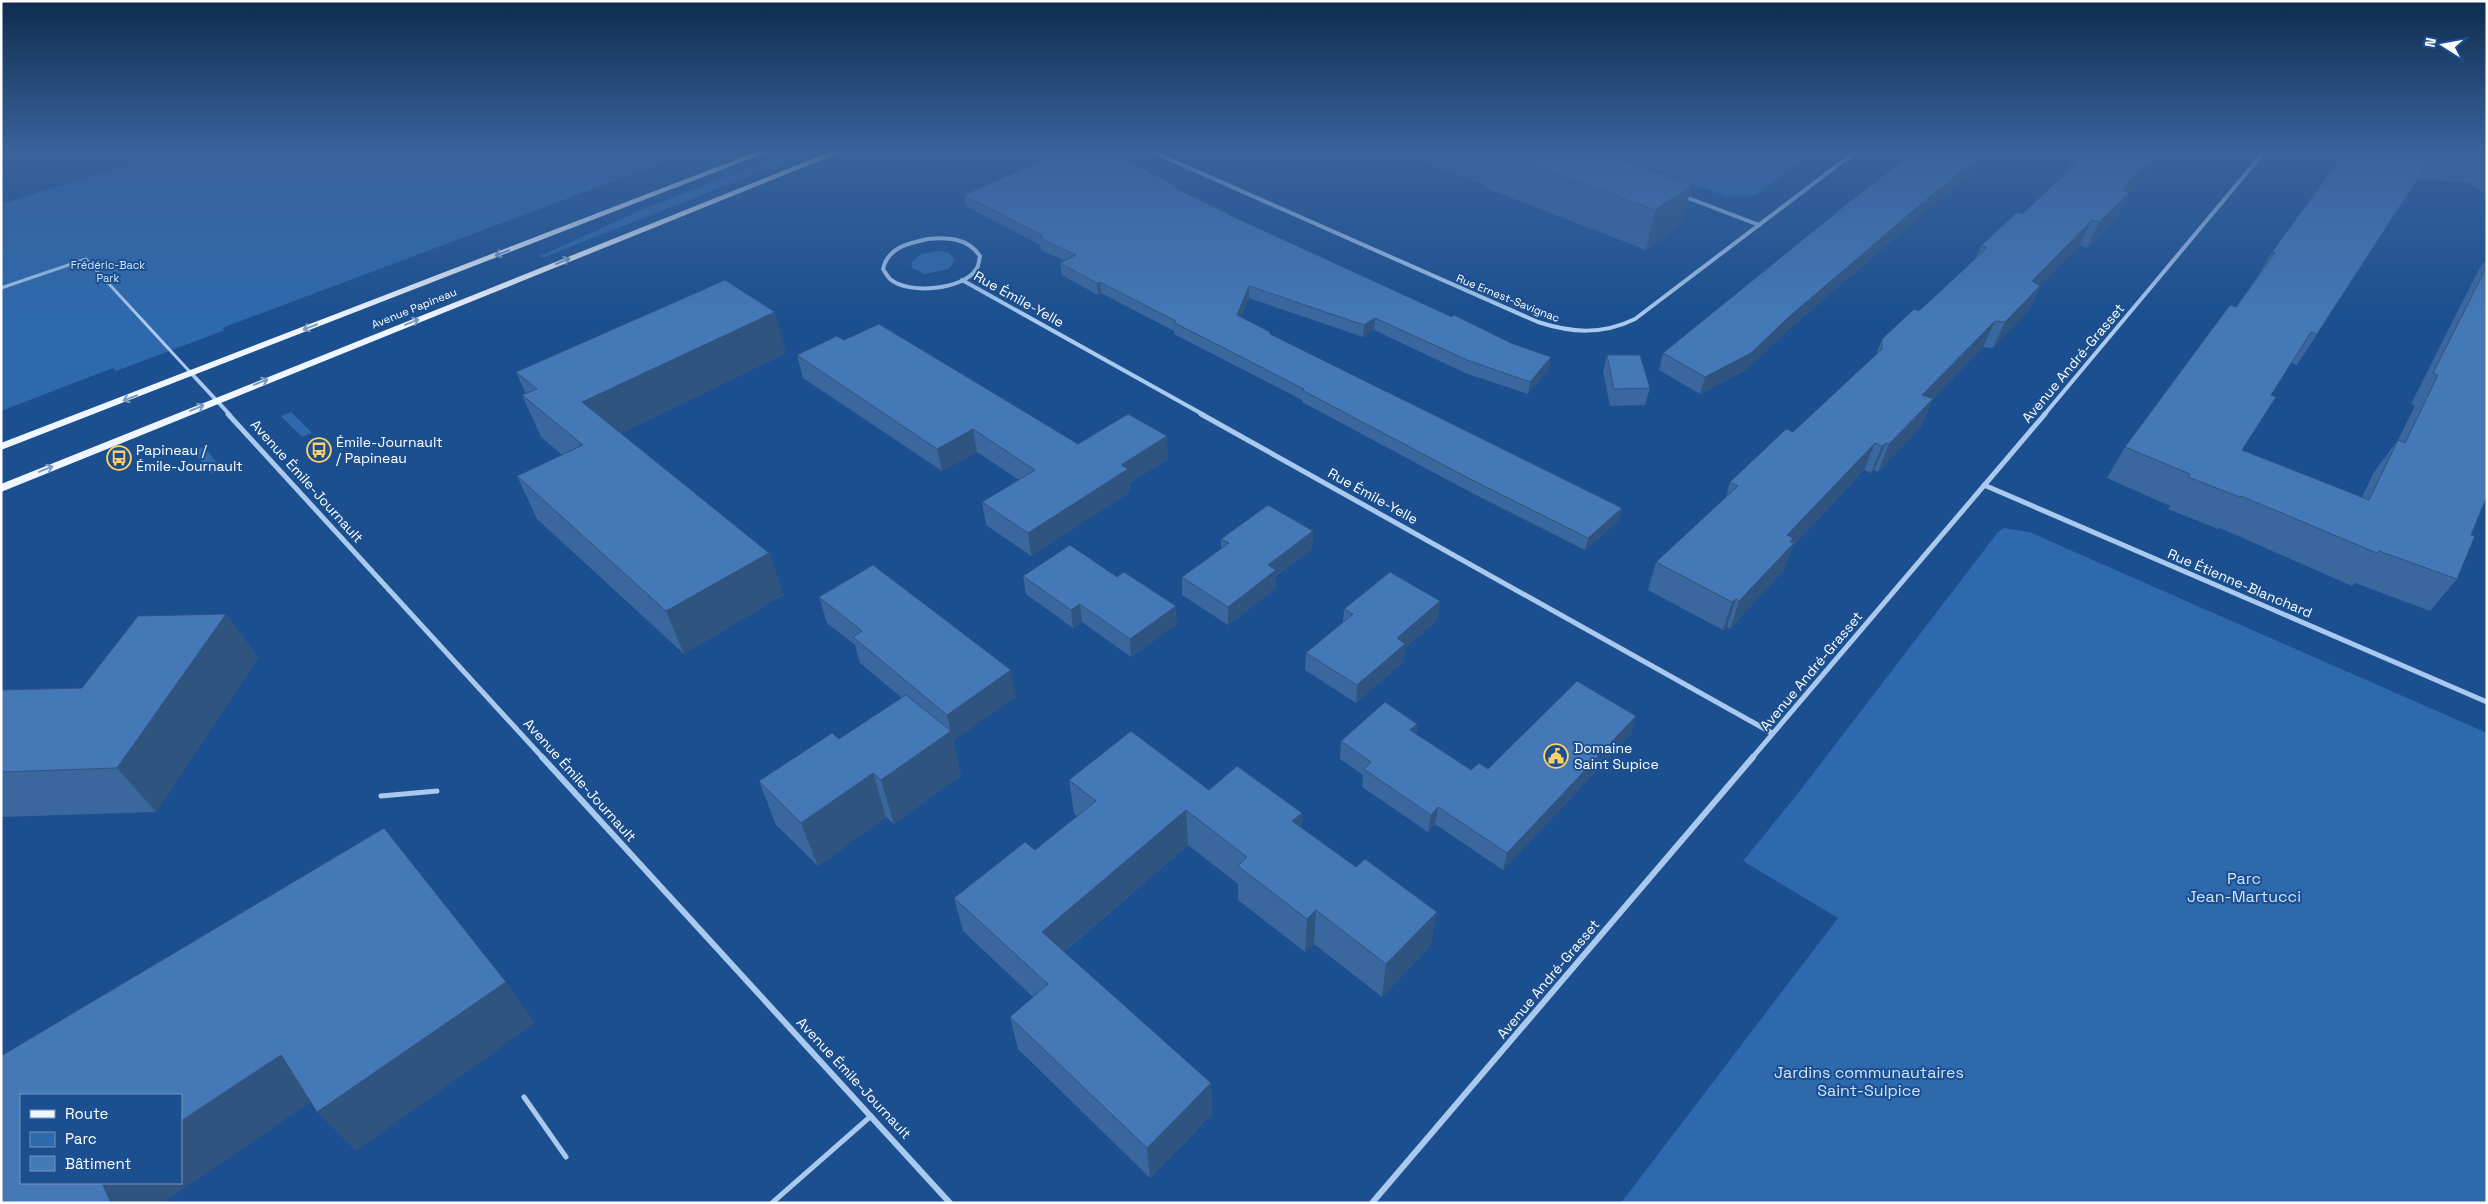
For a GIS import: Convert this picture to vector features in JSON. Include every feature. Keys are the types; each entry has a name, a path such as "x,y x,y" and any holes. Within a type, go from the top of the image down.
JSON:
{"main road":[{"name":"Avenue Papineau","path":"1,447 617,208"},
{"name":"Avenue Papineau","path":"1,488 696,208"}],"street":[{"name":"Rue Ernest-Savignac","path":"1280,208 1526,317 1568,331 1600,331 1626,324 1781,208"},
{"path":"1714,208 1759,225"},
{"name":"Avenue André-Grasset","path":"1372,1203 1984,486 2217,208"},
{"name":"Rue Émile-Yelle","path":"962,280 977,268 980,260 975,248 959,241 936,238 913,242 893,252 884,264 887,277 912,287 938,287 962,280 1772,733"},
{"name":"Avenue Émile-Journault","path":"191,373 950,1203"},
{"name":"Rue Étienne-Blanchard","path":"1984,486 2487,702"}],"lane":[{"path":"1,288 86,260 191,373"},
{"path":"381,796 437,791"},
{"path":"524,1097 566,1157"},
{"path":"772,1203 871,1116"}],"green space":[{"name":"Frédéric-Back Park","path":"1,208 541,208 227,326 222,328 225,330 116,371 113,368 1,411"},
{"path":"646,208 668,208 542,258 540,256"},
{"path":"940,251 949,253 955,260 949,269 925,274 912,268 911,263 921,254"},
{"path":"291,412 312,433 302,437 281,416"},
{"path":"204,447 223,470 212,474 193,451"},
{"name":"Parc Jean-Martucci","path":"2004,528 2029,532 2487,733 2487,1203 1621,1203 1838,918 1743,861 1799,792 1998,532"}],"building":[{"path":"989,208 1217,208 1452,317 1454,315 1511,343 1551,357 1530,382 1467,360 1375,318 1364,325 1249,286 1237,315 1270,332 1270,334 1622,508 1588,538 1474,481 1302,390 1304,389 1173,322 1176,321 1060,263 1076,255 1040,238 1043,236"},
{"path":"1842,208 1916,208 1791,315 1751,353 1705,377 1663,353"},
{"path":"2028,208 2113,208 2099,222 2092,220 2032,281 2040,286 2005,322 1995,321 1922,395 1933,399 1889,444 1886,443 1882,446 1875,443 1787,535 1793,538 1790,542 1794,543 1739,601 1736,599 1732,602 1656,562 1738,486 1730,482 1786,429 1793,432 1882,349 1882,339 1914,309 1919,311 1987,248 1981,246 2017,212 2022,214"},
{"path":"2304,208 2399,208 2317,334 2311,332 2271,395 2276,397 2242,450 2369,500 2398,440 2405,443 2438,375 2433,373 2487,266 2487,496 2471,535 2475,536 2457,579 2379,551 2377,553 2241,496 2188,477 2190,474 2125,447 2230,305 2236,307 2275,253 2272,252"},
{"path":"725,280 775,312 582,402 769,553 666,611 517,476 583,445 522,395 537,389 516,372"},
{"path":"879,324 1078,444 1128,414 1167,436 1121,465 1128,469 1028,533 982,502 1035,470 973,429 937,449 797,355 837,336 844,340"},
{"path":"1607,355 1640,355 1650,388 1614,389"},
{"path":"1268,505 1313,531 1268,565 1276,570 1228,607 1182,577 1229,543 1221,539"},
{"path":"1070,545 1117,577 1124,572 1176,606 1130,639 1080,604 1071,610 1023,576"},
{"path":"873,565 1011,670 947,715 853,637 862,631 819,597"},
{"path":"1390,572 1440,601 1397,638 1405,644 1357,685 1306,653 1353,614 1344,609"},
{"path":"226,614 117,768 1,772 1,690 82,688 138,616"},
{"path":"1577,681 1636,716 1507,853 1438,807 1431,815 1364,769 1371,762 1341,741 1385,702 1417,724 1410,730 1471,770 1479,763 1488,769"},
{"path":"906,695 951,731 881,780 873,773 801,823 759,781 832,733 839,739"},
{"path":"1131,731 1209,790 1237,766 1302,813 1292,821 1356,867 1365,859 1437,912 1386,964 1316,910 1307,919 1238,866 1247,857 1186,810 1042,932 1211,1083 1147,1148 1010,1017 1048,984 954,898 1025,842 1035,850 1096,801 1069,780"},
{"path":"384,828 506,982 317,1112 281,1055 182,1120 182,1094 20,1094 20,1184 102,1184 111,1203 1,1203 1,1056"}],"place":[{"name":"Émile-Journault / Papineau","path":"319,450"},
{"name":"Papineau / Émile-Journault","path":"119,458"},
{"name":"Domaine Saint Supice","path":"1556,756"}],"park label":[{"name":"Jardins communautaires Saint-Sulpice","path":"1869,1081"}]}
